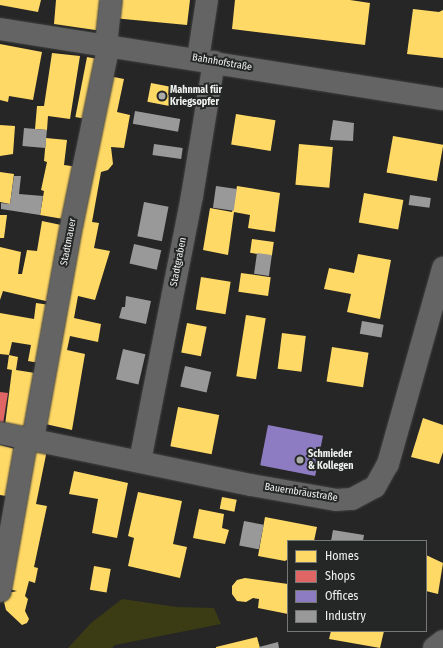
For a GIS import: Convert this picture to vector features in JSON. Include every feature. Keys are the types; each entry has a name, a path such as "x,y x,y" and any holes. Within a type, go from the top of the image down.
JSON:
{"street":[{"name":"Stadtmauer","path":"0,591 108,45 111,0"},
{"name":"Stadtgraben","path":"140,461 192,196 206,60 206,0"},
{"name":"Bahnhofstraße","path":"0,29 206,60 443,100"},
{"name":"Bauernbräustraße","path":"0,433 336,500 352,500 374,487 382,477 388,435 443,268"},
{"path":"434,648 443,641"}],"shaded area":[{"path":"122,599 177,607 214,608 221,624 115,645 112,648 68,648 91,623"}],"building: Homes":[{"path":"0,0 41,0 38,12 0,5"},
{"path":"56,0 106,0 102,31 54,24"},
{"path":"115,0 190,0 187,25 113,18"},
{"path":"235,0 350,0 370,3 365,45 232,29"},
{"path":"413,9 439,12 443,10 443,58 407,54"},
{"path":"0,44 42,52 33,100 9,96 8,102 0,100"},
{"path":"52,53 80,56 70,119 48,116 47,130 35,129 37,106 44,106"},
{"path":"87,57 102,60 90,120 75,117"},
{"path":"109,76 124,79 117,112 130,115 124,148 111,147 113,164 108,170 101,172 92,222 99,223 94,248 110,251 95,300 78,296 74,318 101,324 98,342 70,336 67,350 85,354 72,430 41,423"},
{"path":"151,83 176,88 172,106 147,102"},
{"path":"236,114 276,120 271,151 231,145"},
{"path":"0,125 15,126 13,154 0,156"},
{"path":"393,136 443,145 437,181 387,172"},
{"path":"46,138 67,140 64,165 78,167 69,220 40,215 44,191 41,190 47,162 44,161"},
{"path":"299,144 333,147 329,188 295,185"},
{"path":"0,172 14,174 10,204 0,202"},
{"path":"237,186 280,193 275,232 248,228 250,215 234,212 228,255 203,250 210,208 232,212"},
{"path":"364,193 403,200 398,229 359,223"},
{"path":"0,215 7,215 4,238 0,238"},
{"path":"42,221 66,226 50,302 3,291 0,300 0,247 21,252 18,274 22,274 27,250 37,251"},
{"path":"252,239 274,242 272,256 250,253"},
{"path":"358,254 391,260 380,319 347,312 351,294 324,289 329,268 354,273"},
{"path":"241,273 271,277 268,296 238,292"},
{"path":"201,277 231,282 225,314 196,310"},
{"path":"36,303 50,305 39,363 28,361 31,345 12,342 9,355 0,354 0,313 34,319"},
{"path":"246,315 266,318 256,379 236,376"},
{"path":"187,323 207,327 201,356 181,352"},
{"path":"282,333 306,336 301,372 278,369"},
{"path":"332,347 369,353 363,387 327,382"},
{"path":"9,355 18,357 16,370 35,373 26,428 5,425 12,370 7,369"},
{"path":"178,407 219,415 212,454 170,446"},
{"path":"423,418 443,425 443,452 439,464 411,457"},
{"path":"0,445 19,450 12,497 0,495"},
{"path":"32,447 47,450 36,504 47,506 34,567 38,568 35,583 29,581 25,596 28,599 25,611 29,619 27,623 22,625 6,610 4,602 8,593 17,591 4,588"},
{"path":"74,471 128,483 117,538 92,533 98,499 69,494"},
{"path":"138,492 182,501 173,544 187,547 180,578 128,566 134,538 128,536"},
{"path":"222,497 237,500 234,512 220,509"},
{"path":"199,509 224,514 222,528 229,530 225,544 193,538"},
{"path":"265,517 317,527 314,540 287,540 287,560 285,561 258,556"},
{"path":"427,555 443,563 438,594 427,591"},
{"path":"94,566 111,569 107,593 90,590"},
{"path":"245,578 287,584 287,614 258,608 259,599 253,598 246,602 237,601 232,594 232,586 237,580"},
{"path":"331,632 384,632 380,648 329,639"},
{"path":"257,637 260,648 216,648 216,647"}],"building: Shops":[{"path":"0,392 8,393 3,424 0,423"}],"building: Offices":[{"path":"268,425 323,436 315,476 260,465"}],"building: Industry":[{"path":"135,111 180,119 178,132 133,124"},
{"path":"333,120 354,123 353,141 330,140"},
{"path":"24,128 47,130 45,148 22,146"},
{"path":"154,144 183,148 181,159 152,155"},
{"path":"14,176 21,176 19,194 43,196 40,215 1,209 1,203 10,204"},
{"path":"216,186 237,189 234,211 213,208"},
{"path":"410,195 431,198 429,208 409,205"},
{"path":"144,202 169,207 162,241 137,236"},
{"path":"134,244 161,250 157,270 130,263"},
{"path":"257,253 272,255 269,276 254,274"},
{"path":"126,296 151,301 146,324 119,318 122,307 125,307"},
{"path":"362,321 384,325 381,338 360,334"},
{"path":"123,349 145,354 138,384 116,379"},
{"path":"185,366 211,372 207,393 180,386"},
{"path":"244,521 264,525 259,549 239,546"},
{"path":"333,530 364,535 363,540 331,540"},
{"path":"278,642 279,648 259,647"}],"place":[{"name":"Mahnmal für Kriegsopfer","path":"162,96"},
{"name":"Schmieder & Kollegen","path":"300,460"}]}
